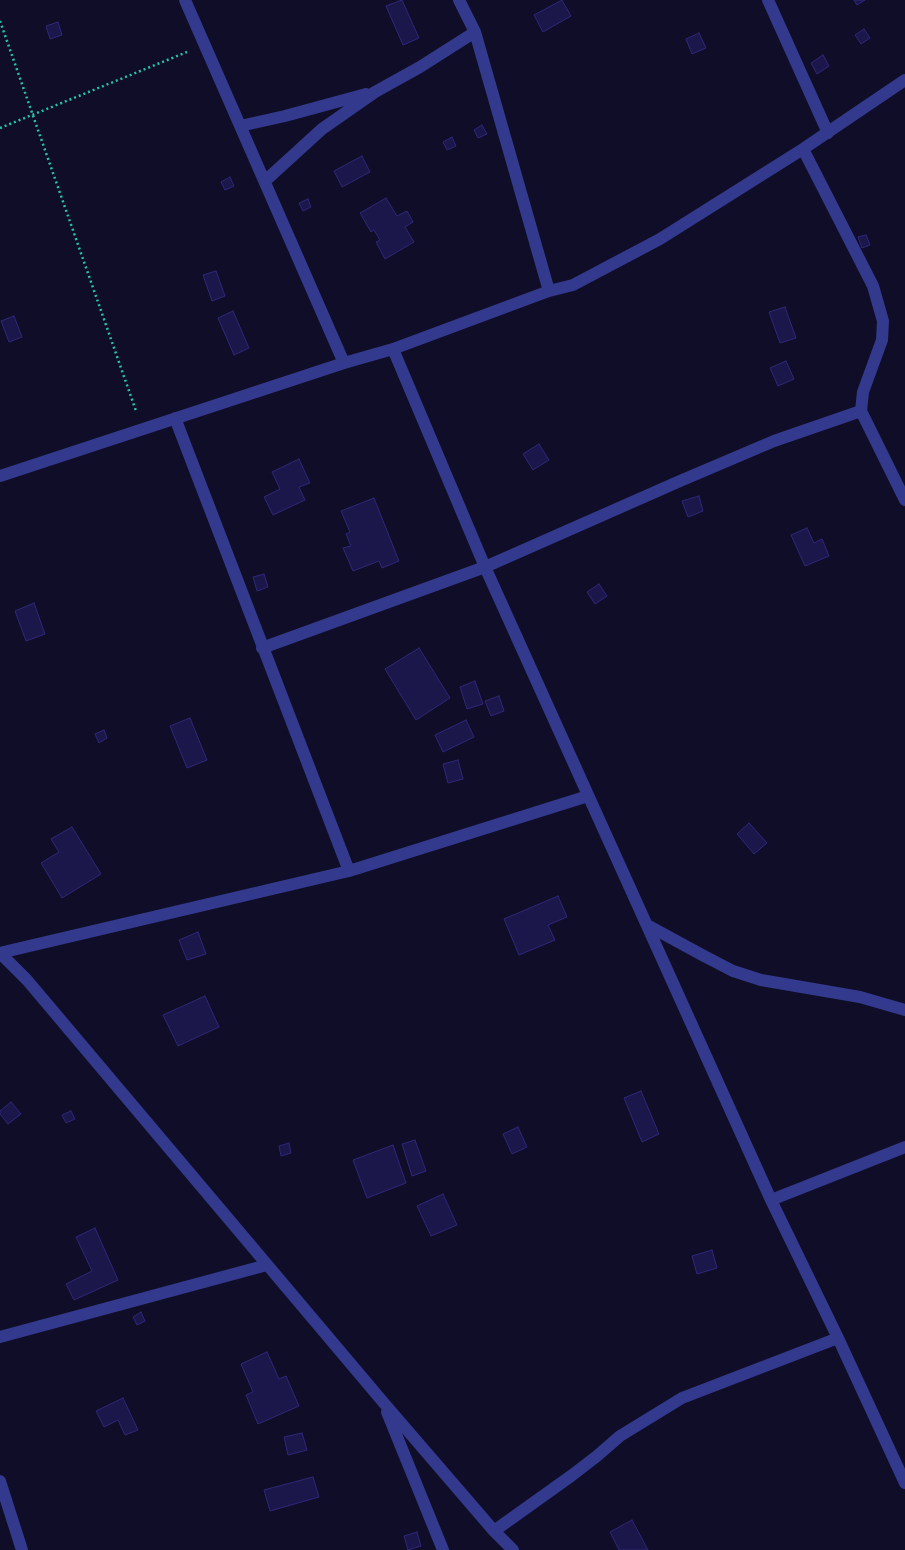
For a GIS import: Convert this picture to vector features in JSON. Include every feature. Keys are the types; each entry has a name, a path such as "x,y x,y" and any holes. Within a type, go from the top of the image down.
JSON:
{"street":[{"path":"185,0 344,363"},
{"path":"459,0 475,32 549,291"},
{"path":"768,0 828,133"},
{"path":"265,181 322,129 375,92 420,67 475,32"},
{"path":"0,476 344,363 393,349 549,291 573,285 660,239 828,133 905,80"},
{"path":"240,126 285,116 375,92"},
{"path":"803,149 873,286 883,321 882,340 863,392 861,411 905,500"},
{"path":"393,349 485,567 588,796 771,1200 838,1338 905,1483"},
{"path":"262,648 485,567 774,441 861,411"},
{"path":"175,418 262,648 349,871"},
{"path":"512,1550 382,1402 27,980 0,953 349,871 588,796"},
{"path":"647,925 733,971 754,978 860,997 905,1010"},
{"path":"771,1200 905,1146"},
{"path":"0,1337 267,1265"},
{"path":"494,1531 571,1476 620,1436 682,1398 838,1338"},
{"path":"382,1402 443,1550"},
{"path":"0,1481 22,1550"}],"path":[{"path":"0,21 143,429"},
{"path":"0,128 205,45"}],"building":[{"path":"402,0 419,38 403,45 386,6"},
{"path":"562,0 571,16 543,32 534,15"},
{"path":"854,0 865,0 857,5"},
{"path":"58,22 62,35 50,39 46,26"},
{"path":"864,29 870,38 861,44 855,35"},
{"path":"699,33 706,48 692,54 686,39"},
{"path":"823,55 829,66 817,74 811,63"},
{"path":"482,125 487,134 478,138 474,130"},
{"path":"452,137 456,146 447,150 443,142"},
{"path":"362,156 370,172 342,187 334,171"},
{"path":"230,177 234,186 225,190 221,182"},
{"path":"386,198 397,216 407,211 413,222 405,227 414,242 385,259 376,242 380,240 374,230 371,232 360,213"},
{"path":"308,199 311,207 303,211 299,203"},
{"path":"866,235 870,245 862,248 858,237"},
{"path":"216,271 225,296 212,301 203,275"},
{"path":"785,307 796,338 780,343 769,312"},
{"path":"233,311 249,348 234,355 218,318"},
{"path":"14,316 22,337 9,342 1,321"},
{"path":"786,361 794,379 778,386 770,368"},
{"path":"539,444 549,460 533,470 523,454"},
{"path":"299,459 310,483 299,487 305,500 273,515 264,497 280,489 272,472"},
{"path":"699,496 703,511 688,517 682,501"},
{"path":"374,498 399,561 382,568 379,561 353,571 343,548 351,546 346,534 350,532 341,511"},
{"path":"807,528 814,543 822,539 829,556 805,566 791,535"},
{"path":"264,574 268,587 257,591 253,577"},
{"path":"599,584 607,596 595,604 587,592"},
{"path":"34,603 45,634 26,641 15,611"},
{"path":"419,648 450,698 416,720 385,669"},
{"path":"475,681 483,704 467,709 460,687"},
{"path":"499,696 504,711 491,716 485,701"},
{"path":"190,718 207,760 187,768 170,726"},
{"path":"466,720 474,737 443,752 435,735"},
{"path":"104,730 107,738 99,743 95,734"},
{"path":"458,760 463,779 448,783 443,764"},
{"path":"749,823 767,843 754,854 737,834"},
{"path":"72,827 101,874 62,898 41,863 59,852 51,839"},
{"path":"558,896 567,917 548,925 555,940 519,955 504,919"},
{"path":"198,932 206,954 187,960 179,940"},
{"path":"205,996 219,1027 178,1046 163,1015"},
{"path":"641,1091 659,1134 642,1142 624,1098"},
{"path":"11,1102 21,1114 8,1124 0,1114 0,1111"},
{"path":"71,1111 75,1119 66,1123 62,1115"},
{"path":"518,1127 527,1147 512,1154 503,1134"},
{"path":"415,1140 426,1171 412,1176 402,1144"},
{"path":"289,1143 291,1153 281,1156 279,1146"},
{"path":"393,1145 406,1183 367,1198 353,1160"},
{"path":"443,1194 457,1225 431,1236 417,1206"},
{"path":"95,1228 118,1280 74,1300 66,1284 92,1271 76,1237"},
{"path":"712,1250 717,1268 697,1274 692,1256"},
{"path":"141,1312 145,1321 137,1325 133,1317"},
{"path":"267,1352 279,1379 286,1376 299,1406 258,1424 246,1395 253,1392 241,1364"},
{"path":"123,1398 138,1430 125,1435 118,1420 104,1427 96,1411"},
{"path":"302,1433 307,1450 288,1455 284,1437"},
{"path":"313,1477 319,1497 270,1511 264,1490"},
{"path":"632,1520 648,1550 619,1550 610,1532"},
{"path":"417,1532 421,1546 408,1550 404,1536"}]}
